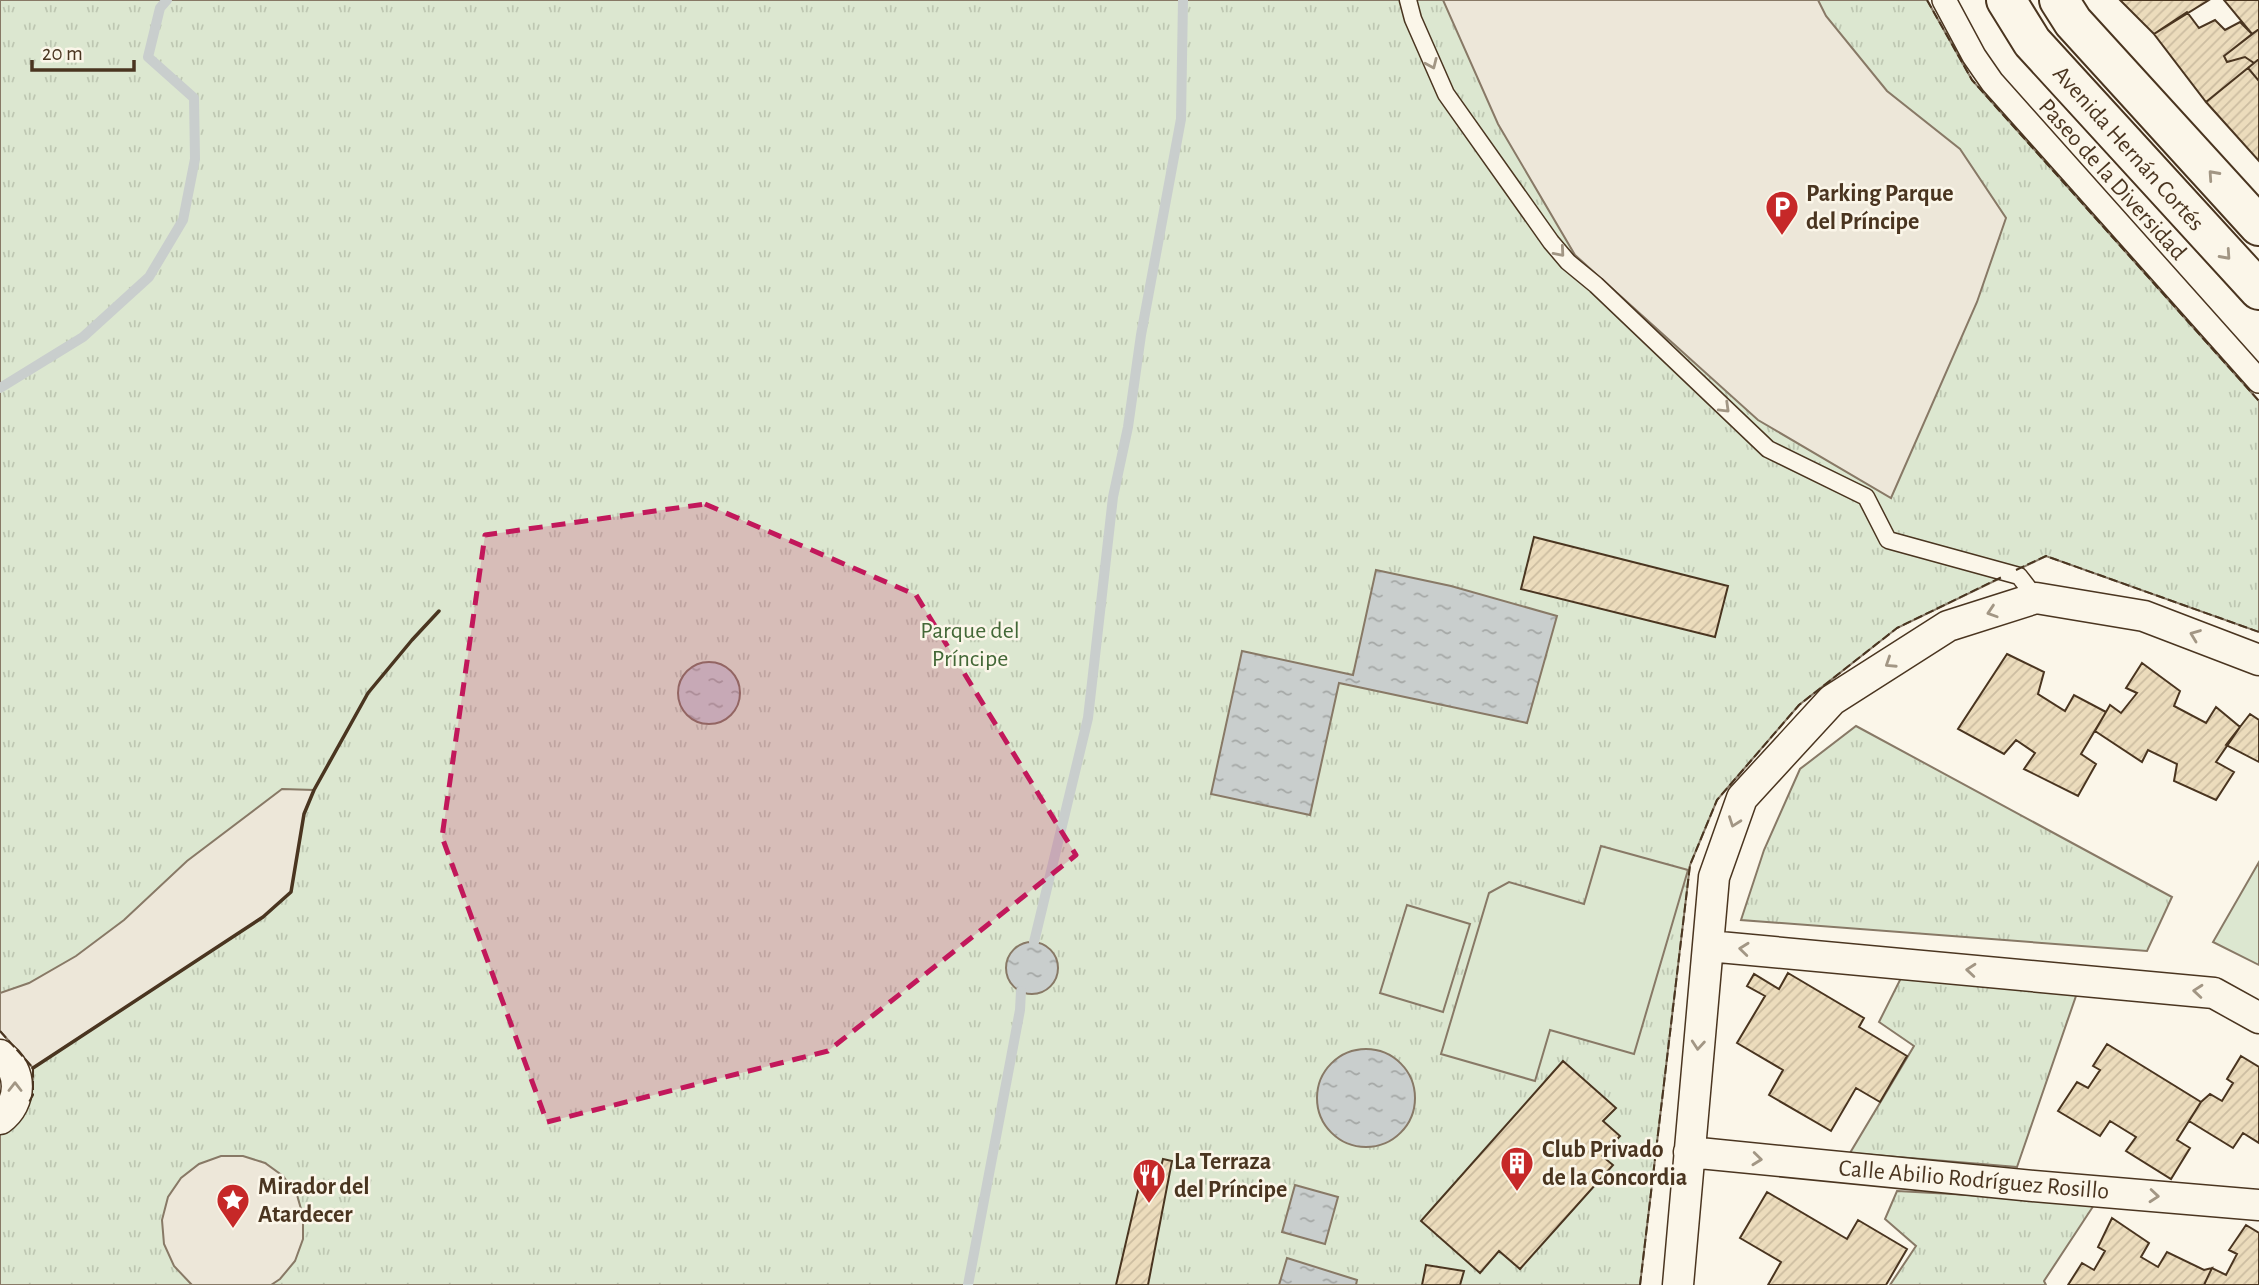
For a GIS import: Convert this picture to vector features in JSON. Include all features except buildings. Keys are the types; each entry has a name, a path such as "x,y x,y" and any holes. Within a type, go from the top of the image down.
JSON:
{"main road":[{"name":"Avenida Hernán Cortés","path":"2006,0 2032,42 2259,290"},
{"name":"Avenida Hernán Cortés","path":"2059,0 2073,22 2259,226"}],"street":[{"name":"Paseo de la Diversidad","path":"1944,0 1974,56 1992,82 2259,381"},
{"path":"1678,1285 1714,877 1742,798 1832,700 1948,626 2036,598 2144,616 2259,660"},
{"path":"1708,946 2214,993 2259,1018"},
{"path":"0,1055 14,1069 18,1082 12,1107 0,1119"},
{"name":"Calle Abilio Rodríguez Rosillo","path":"1689,1152 2259,1205"}],"lane":[{"path":"1408,0 1418,31 1446,94 1568,262 1596,285 1768,449 1866,497 1888,540 2019,576 2036,598"}],"highlighted area":[{"path":"705,504 916,595 1076,855 828,1051 547,1122 442,837 485,535"}],"green space":[{"name":"Parque del Príncipe","path":"0,0 1927,0 1972,80 2259,401 2259,632 2046,556 1897,628 1799,705 1717,800 1690,865 1640,1285 0,1285 0,1131 27,1105 32,1090 33,1067 0,1031"},
{"path":"1856,726 2172,897 2147,951 1741,920 1764,850 1800,769"},
{"path":"1601,846 1688,870 1634,1054 1550,1030 1535,1081 1441,1054 1489,893 1509,882 1584,904"},
{"path":"2259,862 2259,965 2213,942"},
{"path":"1407,905 1470,924 1443,1012 1380,993"},
{"path":"1902,976 2077,993 2017,1167 1850,1153 1914,1046 1879,1022"},
{"path":"1897,1191 2096,1202 2044,1281 2046,1285 1890,1285 1916,1246 1885,1219"}],"shaded area":[{"name":"Parking Parque del Príncipe","path":"1443,0 1818,0 1826,16 1887,91 1960,149 2006,218 1977,302 1891,498 1758,420 1575,255 1498,124"},
{"path":"282,789 314,790 304,814 291,892 263,917 33,1068 0,1031 0,993 29,983 76,956 124,920 187,861"},
{"name":"Mirador del Atardecer","path":"221,1156 243,1156 265,1163 283,1176 297,1195 303,1216 303,1239 295,1261 280,1279 271,1285 192,1285 174,1266 164,1244 162,1220 168,1197 181,1178 199,1164"}],"water":[{"path":"1376,570 1451,586 1557,616 1527,723 1339,683 1310,815 1211,794 1242,651 1353,675"},
{"path":"709,662 731,671 740,693 731,715 709,724 687,715 678,693 687,671"},
{"path":"1032,942 1042,944 1050,950 1056,958 1056,978 1050,986 1042,992 1032,994 1022,992 1014,986 1008,978 1006,968 1008,958 1014,950 1022,944"},
{"path":"1366,1049 1385,1053 1401,1063 1411,1079 1415,1098 1411,1117 1401,1133 1385,1143 1366,1147 1347,1143 1331,1133 1321,1117 1317,1098 1321,1079 1331,1063 1347,1053"},
{"path":"1295,1185 1338,1197 1325,1244 1282,1232"},
{"path":"1287,1258 1357,1280 1356,1285 1279,1285"}],"waterway":[{"path":"0,388 83,337 149,277 183,220 195,159 194,98 148,57 160,8 167,0"},
{"path":"1034,942 1088,718 1113,497 1128,427 1141,335 1181,119 1183,0"},
{"path":"968,1285 1020,1010 1021,991"}],"fence":[{"path":"1927,0 1972,80 2259,401"},
{"path":"2016,570 2046,556 2259,632"},
{"path":"1640,1285 1690,865 1717,800 1799,705 1897,628 2004,576"},
{"path":"0,1031 33,1068 33,1095 29,1102"}],"wall":[{"path":"33,1068 263,917 291,892 304,814 314,790 368,693 439,611"}],"place":[{"name":"Parking Parque del Príncipe","path":"1782,237"},
{"name":"Club Privado de la Concordia","path":"1517,1193"},
{"name":"La Terraza del Príncipe","path":"1149,1205"},
{"name":"Mirador del Atardecer","path":"233,1230"}]}
